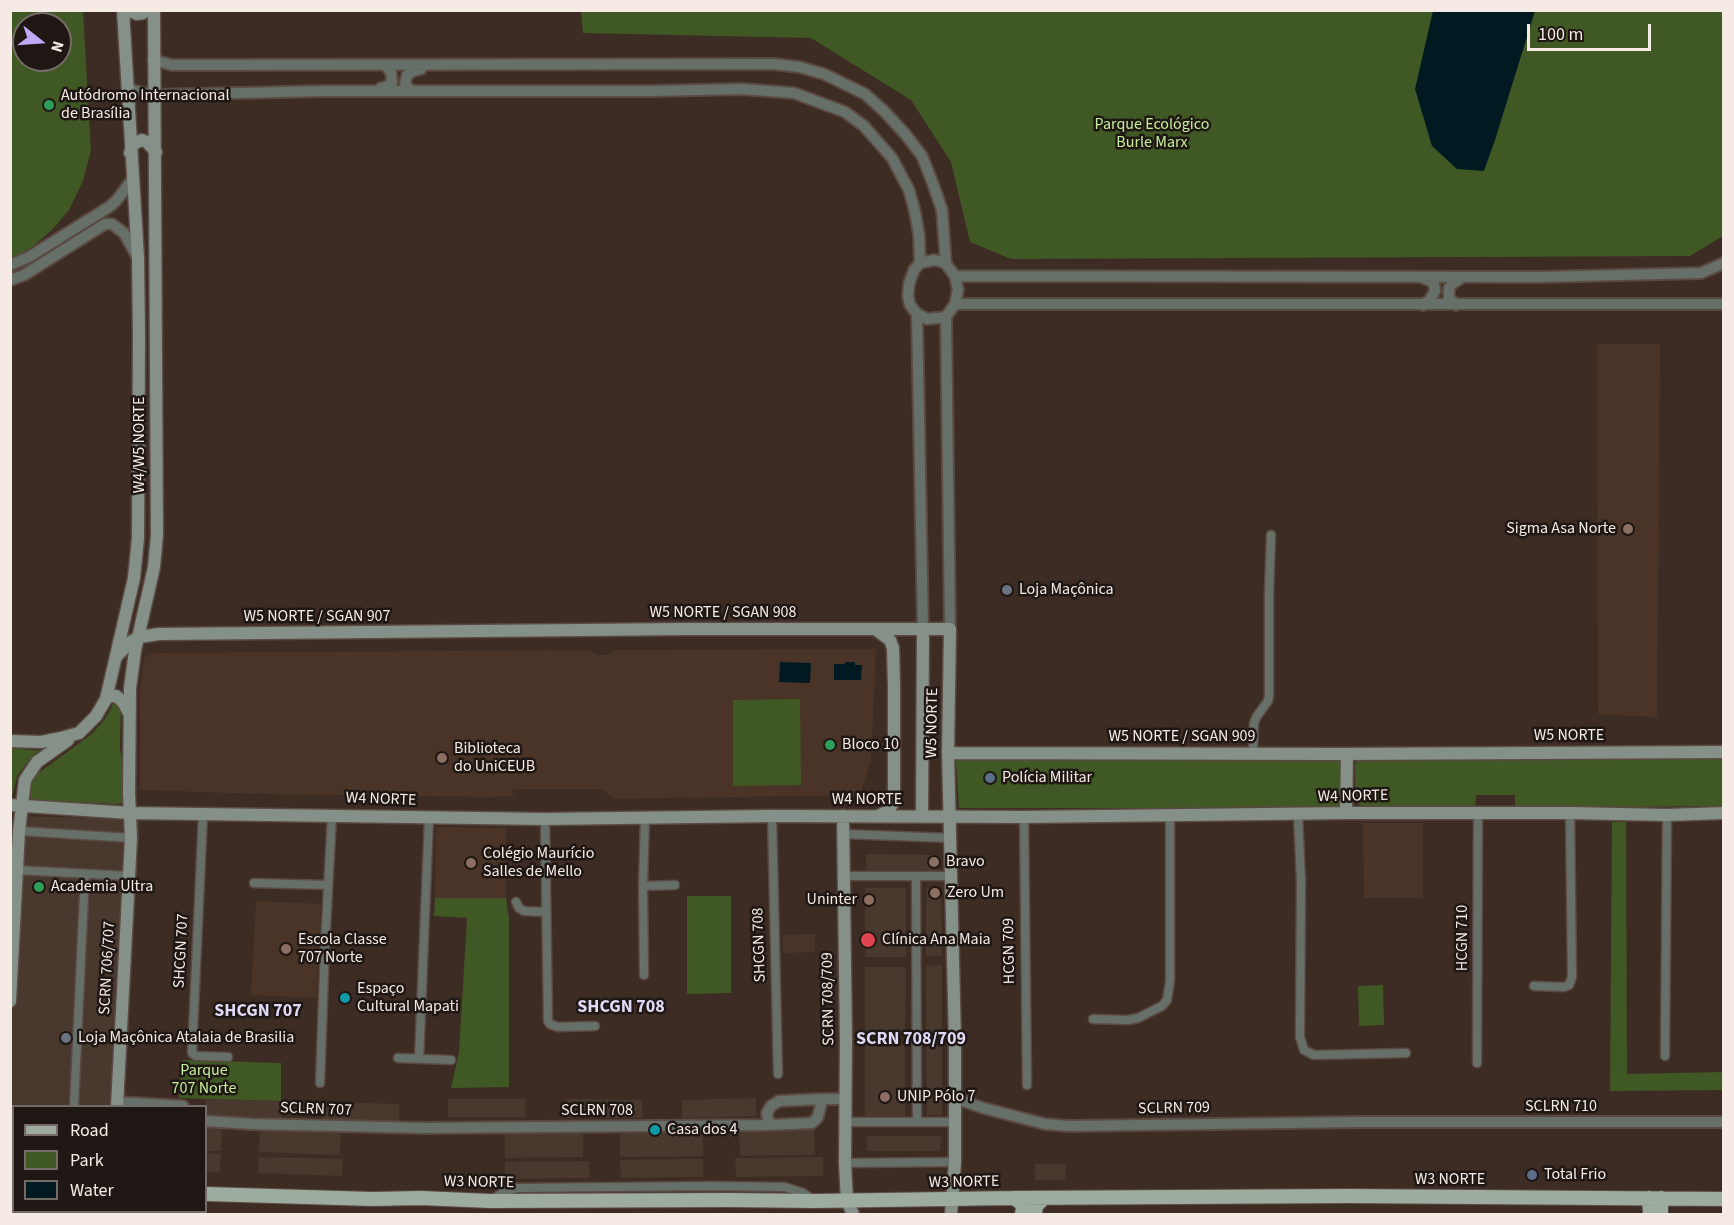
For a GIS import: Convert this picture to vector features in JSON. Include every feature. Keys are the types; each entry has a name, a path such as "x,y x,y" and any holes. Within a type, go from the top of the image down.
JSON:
{"main road":[{"name":"W4/W5 NORTE","path":"106,699 134,578 138,538 140,335 138,258 123,10"},
{"path":"128,10 137,14 147,10"},
{"name":"W4/W5 NORTE","path":"129,876 131,838 129,688 154,567 157,535 154,10"},
{"path":"130,153 133,144 142,140 156,152"},
{"path":"875,629 890,640 893,648 894,686 894,798 888,811 877,817"},
{"path":"922,817 923,629"},
{"name":"W5 NORTE / SGAN 908","path":"495,631 950,629"},
{"name":"W5 NORTE","path":"950,629 948,753 950,817"},
{"name":"W5 NORTE / SGAN 907","path":"139,637 159,634 495,631"},
{"path":"116,657 129,643 139,637"},
{"path":"10,1001 19,831 16,805 25,780 37,762 79,733 96,716 110,696 116,696 127,707 130,714"},
{"path":"10,741 41,742 79,733"},
{"name":"W5 NORTE","path":"1415,753 1724,752"},
{"name":"W5 NORTE / SGAN 909","path":"948,753 1415,753"},
{"path":"1346,813 1347,754"},
{"name":"W4 NORTE","path":"16,805 130,813 545,819 1346,813 1667,815 1724,813"},
{"name":"SCRN 708/709","path":"843,816 847,1201"},
{"path":"950,817 955,1098 955,1162 951,1215"},
{"name":"SCRN 706/707","path":"117,1104 129,876"},
{"name":"W3 NORTE","path":"207,1195 490,1201 815,1202 1348,1196 1724,1199"},
{"path":"1014,1198 1023,1207 1022,1215"},
{"path":"1035,1215 1036,1206 1044,1198"},
{"path":"1650,1215 1655,1198"},
{"path":"1655,1198 1661,1215"},
{"path":"750,1200 757,1206 756,1215"},
{"path":"770,1215 773,1205 785,1201"},
{"path":"847,1201 853,1215"},
{"path":"33,1213 79,1215"}],"street":[{"path":"153,60 172,65 773,64 824,74 865,94 884,111 922,156 942,210 946,264 955,276 958,290 955,304 946,317 950,629"},
{"path":"323,91 390,86 391,72 386,65"},
{"path":"411,91 405,84 409,73 418,69 460,65"},
{"path":"127,89 154,95 323,91 652,92 741,89 794,93 845,112 864,126 892,158 909,190 915,212 920,263"},
{"path":"10,265 29,257 109,207 132,180"},
{"path":"10,280 24,275 105,224 112,224 124,233 138,258"},
{"path":"946,264 934,260 920,263 914,270 908,290 910,305 917,314 927,319 946,317"},
{"path":"955,276 1461,278 1701,273 1724,263"},
{"path":"1420,277 1431,281 1435,288 1430,300 1423,305"},
{"path":"1456,305 1449,298 1449,288 1461,278"},
{"path":"1711,304 1724,297"},
{"path":"955,304 1724,304"},
{"path":"917,314 923,629"},
{"path":"1253,753 1254,723 1269,696 1271,535"},
{"name":"HCGN 710","path":"1477,1063 1478,813"},
{"path":"1534,986 1564,987 1569,985 1572,977 1570,813"},
{"name":"SHCGN 707","path":"202,814 192,1053 196,1056 228,1058"},
{"path":"320,1083 332,815"},
{"path":"1298,815 1301,881 1301,1045 1306,1052 1314,1055 1406,1053"},
{"path":"1665,1056 1667,815"},
{"name":"SHCGN 708","path":"772,816 778,1074"},
{"path":"1093,1020 1138,1018 1167,1000 1170,981 1170,816"},
{"path":"644,975 645,817"},
{"name":"HCGN 709","path":"1024,817 1027,1085"},
{"path":"419,1059 429,818"},
{"path":"545,819 548,1021 558,1027 595,1026"},
{"path":"19,831 131,838"},
{"path":"843,834 951,838"},
{"path":"17,870 129,876"},
{"name":"SCRN 706/707","path":"74,1105 85,874"},
{"path":"843,876 952,876"},
{"path":"916,876 917,1122"},
{"path":"254,882 328,885"},
{"path":"643,886 675,885"},
{"path":"516,902 524,911 546,912"},
{"path":"398,1058 451,1060"},
{"name":"SCLRN 709","path":"955,1098 983,1108 1054,1125 1398,1122"},
{"name":"SCLRN 708","path":"425,1128 812,1123 819,1117 822,1099"},
{"path":"769,1125 767,1113 774,1103 779,1101 845,1099"},
{"path":"117,1104 138,1105"},
{"name":"SCLRN 707","path":"207,1121 425,1128"},
{"path":"845,1122 955,1122"},
{"name":"SCLRN 710","path":"1398,1122 1724,1122"},
{"path":"845,1163 955,1162"},
{"path":"490,1201 505,1191 517,1188 712,1186 785,1187 803,1193 815,1202"}],"shaded area":[{"name":"Sigma Asa Norte","path":"1597,344 1660,344 1657,717 1598,714"},
{"path":"876,649 871,761 862,789 854,795 613,799 603,789 513,789 513,796 491,797 140,790 140,693 144,657 155,653 589,650 596,655 610,655 615,650"},
{"path":"10,816 140,819 124,1105 12,1105 12,1195 10,1195"},
{"path":"1363,823 1423,823 1423,898 1364,898"},
{"name":"Colégio Maurício Salles de Mello","path":"436,827 506,828 506,898 435,898"},
{"path":"866,854 940,855 939,870 866,870"},
{"path":"865,888 906,888 906,957 865,957"},
{"path":"926,889 941,889 942,956 926,956"},
{"name":"Escola Classe 707 Norte","path":"256,901 321,904 316,998 251,995"},
{"path":"815,934 815,952 783,953 783,935"},
{"path":"942,965 942,1035 926,1035 926,966"},
{"path":"865,967 906,967 905,1036 865,1036"},
{"path":"865,1044 905,1044 905,1116 865,1116"},
{"path":"926,1046 942,1046 942,1115 927,1115"},
{"path":"756,1098 756,1116 682,1118 682,1100"},
{"path":"206,1099 281,1101 281,1119 207,1117"},
{"path":"448,1099 525,1099 525,1117 448,1117"},
{"path":"566,1099 642,1100 642,1118 566,1118"},
{"path":"323,1102 399,1104 399,1122 322,1120"},
{"path":"207,1126 222,1127 221,1151 207,1151"},
{"path":"260,1128 341,1130 340,1155 259,1152"},
{"path":"814,1130 815,1155 740,1156 739,1131"},
{"path":"703,1131 703,1156 620,1157 620,1132"},
{"path":"583,1132 583,1157 505,1158 505,1133"},
{"path":"867,1136 941,1136 940,1151 867,1151"},
{"path":"207,1154 221,1154 220,1172 207,1172"},
{"path":"259,1157 343,1159 342,1176 258,1173"},
{"path":"823,1157 823,1176 736,1177 735,1158"},
{"path":"703,1159 703,1177 621,1178 620,1160"},
{"path":"589,1161 590,1178 505,1179 505,1162"},
{"path":"1035,1164 1066,1164 1065,1180 1035,1180"}],"green space":[{"name":"Autódromo Internacional de Brasília","path":"11,10 83,11 91,150 83,181 69,210 52,230 32,247 11,259"},
{"name":"Parque Ecológico Burle Marx","path":"581,11 1723,11 1723,236 1690,256 1011,259 970,242 951,162 911,100 811,38 583,33"},
{"path":"114,698 121,703 120,749 125,771 122,803 32,800 29,788 33,777 93,733 111,709"},
{"path":"800,699 801,785 733,786 733,700"},
{"path":"10,748 41,751 30,759 17,776 12,798 10,798"},
{"path":"1723,758 1723,806 1515,808 1515,795 1476,795 1475,807 1363,807 1355,801 1355,765 1357,760 1363,759"},
{"path":"956,760 1341,760 1343,802 1337,808 959,808"},
{"path":"1612,822 1626,822 1627,1074 1723,1072 1723,1090 1610,1091"},
{"path":"687,896 731,896 731,993 687,994"},
{"path":"435,898 506,898 509,919 509,1087 451,1088 459,1052 467,918 434,916"},
{"path":"1383,985 1384,1025 1359,1026 1358,986"},
{"name":"Parque 707 Norte","path":"182,1060 281,1063 281,1101 179,1098"}],"water":[{"path":"1433,11 1535,11 1484,171 1457,169 1432,146 1415,89"},
{"path":"780,662 811,663 810,683 779,682"},
{"path":"845,662 862,665 861,680 834,680 834,664 845,664"}],"place":[{"name":"Autódromo Internacional de Brasília","path":"49,105"},
{"name":"Sigma Asa Norte","path":"1628,529"},
{"name":"Loja Maçônica","path":"1007,590"},
{"name":"Bloco 10","path":"830,745"},
{"name":"Biblioteca do UniCEUB","path":"442,758"},
{"name":"Polícia Militar","path":"990,778"},
{"name":"Bravo","path":"934,862"},
{"name":"Colégio Maurício Salles de Mello","path":"471,863"},
{"name":"Academia Ultra","path":"39,887"},
{"name":"Zero Um","path":"935,893"},
{"name":"Uninter","path":"869,900"},
{"name":"Clínica Ana Maia","path":"868,940"},
{"name":"Escola Classe 707 Norte","path":"286,949"},
{"name":"Espaço Cultural Mapati","path":"345,998"},
{"name":"Loja Maçônica Atalaia de Brasilia","path":"66,1038"},
{"name":"UNIP Pólo 7","path":"885,1097"},
{"name":"Casa dos 4","path":"655,1130"},
{"name":"Total Frio","path":"1532,1175"}],"district":[{"name":"SHCGN 708","path":"621,1008"},
{"name":"SHCGN 707","path":"258,1012"},
{"name":"SCRN 708/709","path":"911,1040"}]}
